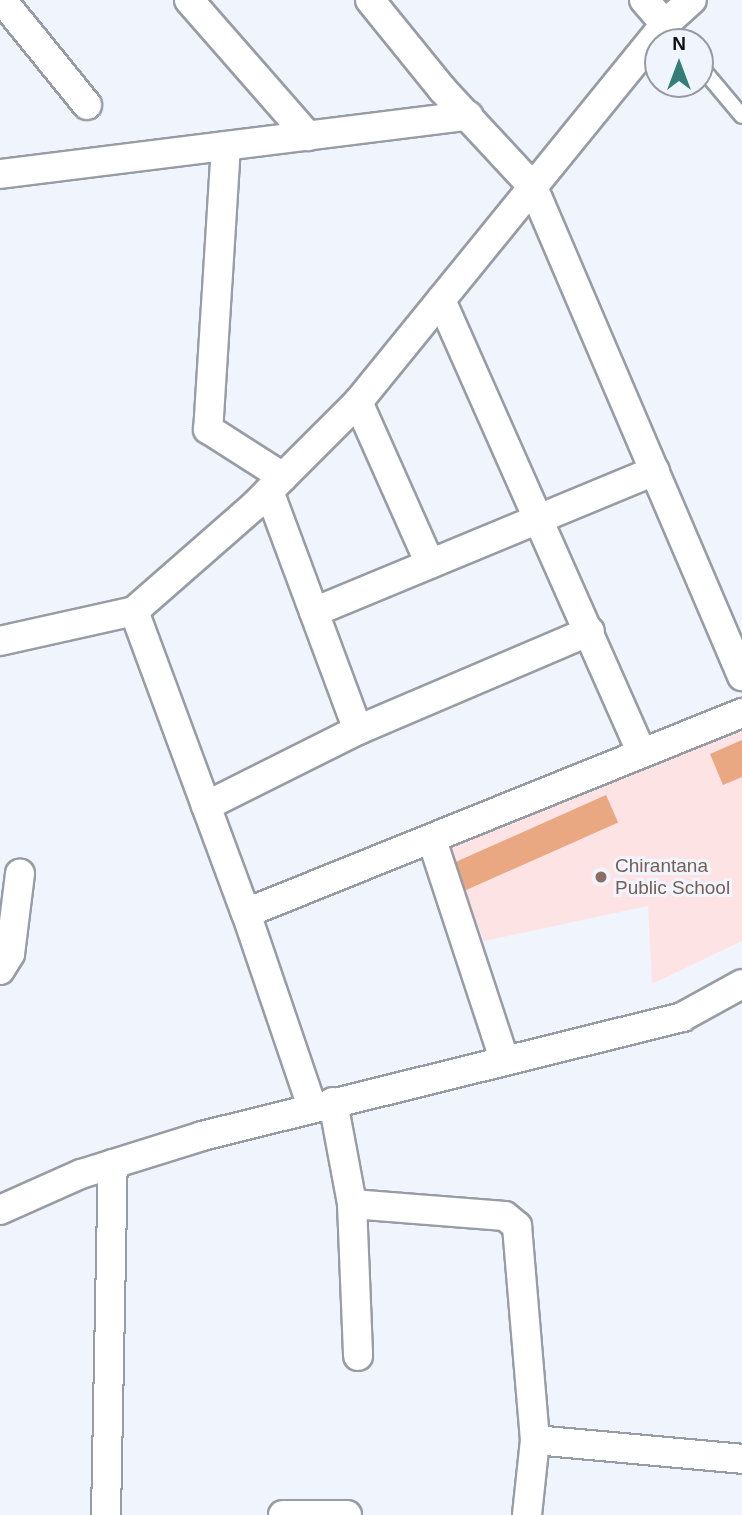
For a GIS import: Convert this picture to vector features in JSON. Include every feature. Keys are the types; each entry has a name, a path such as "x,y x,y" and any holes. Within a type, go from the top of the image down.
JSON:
{"street":[{"path":"2,0 87,105"},
{"path":"189,0 308,136"},
{"path":"370,0 467,116 533,187 742,676"},
{"path":"644,0 669,28"},
{"path":"676,28 692,0"},
{"path":"0,641 134,611 276,484 358,402 533,187 644,65"},
{"path":"0,174 467,116"},
{"path":"226,146 208,429 276,484 314,612 358,730"},
{"path":"441,300 541,518 641,752"},
{"path":"358,402 430,564"},
{"path":"314,612 655,471"},
{"path":"134,611 246,913 322,1105 352,1205 358,1356"},
{"path":"206,806 358,730 590,631"},
{"path":"246,913 742,713"},
{"path":"432,840 504,1059"},
{"path":"0,970 10,954 20,874"},
{"path":"0,1210 113,1164 322,1105 682,1017 742,984"},
{"path":"106,1515 113,1164"},
{"path":"352,1205 505,1216 517,1226 535,1440 527,1515"},
{"path":"535,1440 742,1459"},
{"path":"284,1515 347,1515"}],"lane":[{"path":"714,83 742,116"}],"shaded area":[{"name":"Chirantana Public School","path":"742,729 742,941 652,984 648,906 484,941 449,849"}],"building":[{"path":"742,740 742,777 723,785 710,754"},
{"path":"606,795 618,822 466,890 453,863"}],"place":[{"name":"Chirantana Public School","path":"601,877"}]}
